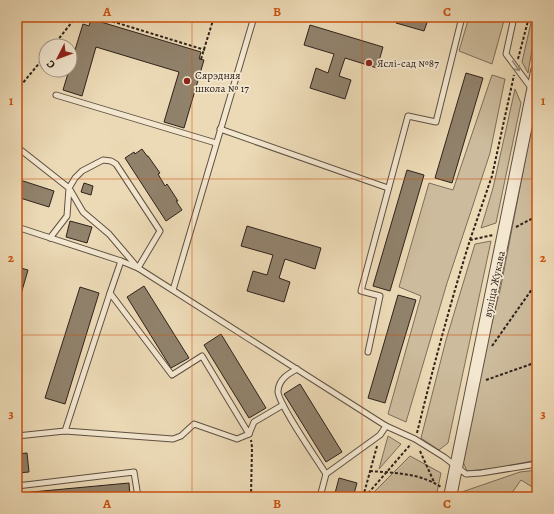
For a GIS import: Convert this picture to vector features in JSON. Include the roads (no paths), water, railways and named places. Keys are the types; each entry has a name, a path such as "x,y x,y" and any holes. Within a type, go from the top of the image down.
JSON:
{"street":[{"name":"вуліца Жукава","path":"447,493 455,466 537,71"}],"lane":[{"path":"173,290 254,17"},
{"path":"368,352 380,296 361,291 408,116 436,122 462,17"},
{"path":"514,17 506,54 533,90"},
{"path":"56,95 216,143"},
{"path":"220,129 388,188"},
{"path":"17,147 69,188 83,212 109,234 138,268"},
{"path":"50,238 66,216 69,188 75,178 82,171 103,160 110,161 116,164 160,231 138,268"},
{"path":"17,227 138,268 386,426 415,439 444,457 466,474 537,464"},
{"path":"65,430 121,261"},
{"path":"110,293 172,375 202,356 249,434"},
{"path":"297,369 282,378 278,392 283,405 326,474"},
{"path":"17,436 65,430 173,439 181,436 194,424 237,439 249,434 254,422 283,405"},
{"path":"320,497 326,474 380,435 386,426"},
{"path":"17,486 134,472 138,497"}],"place":[{"name":"Яслі-сад №87","path":"369,63"},
{"name":"Сярэдняя школа № 17","path":"187,81"}]}
